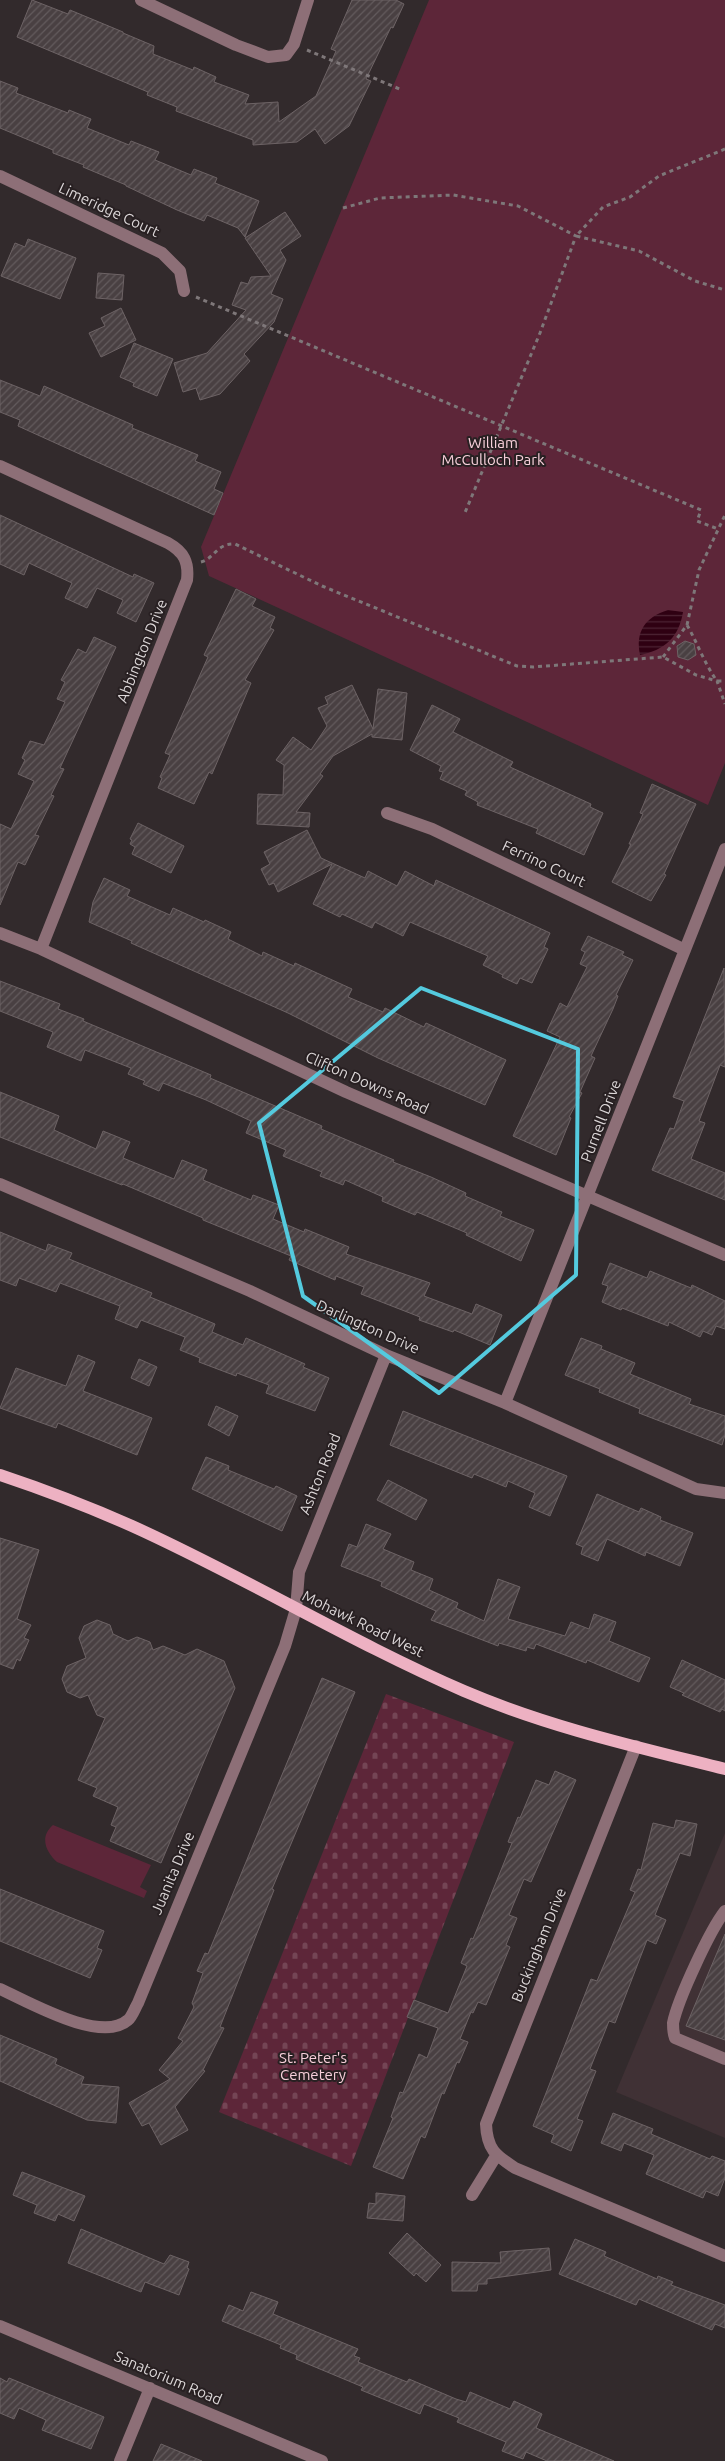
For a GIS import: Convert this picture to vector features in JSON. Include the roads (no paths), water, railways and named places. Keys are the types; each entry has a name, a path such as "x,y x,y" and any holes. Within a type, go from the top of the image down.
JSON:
{"main road":[{"name":"Mohawk Road West","path":"0,1475 81,1504 134,1527 296,1609 476,1696 522,1713 725,1769"}],"street":[{"path":"141,0 236,45 268,57 286,55 294,44 308,0"},
{"name":"Limeridge Court","path":"0,176 162,253 180,271 184,292"},
{"name":"Abbington Drive","path":"0,466 168,543 184,555 188,566 187,580 41,949"},
{"name":"Ferrino Court","path":"388,813 432,829 685,950"},
{"name":"Purnell Drive","path":"505,1403 725,849"},
{"name":"Clifton Downs Road","path":"0,932 41,949 346,1092 588,1198 725,1255"},
{"name":"Darlington Drive","path":"0,1184 250,1291 386,1355 505,1403 696,1489 725,1492"},
{"name":"Ashton Road","path":"296,1609 299,1572 386,1355"},
{"name":"Juanita Drive","path":"0,1989 83,2025 108,2029 128,2020 138,2003 275,1672 296,1609"},
{"name":"Buckingham Drive","path":"496,2156 487,2139 486,2124 636,1746"},
{"path":"725,1911 716,1922 708,1938 678,2009 673,2031 675,2038 725,2059"},
{"path":"472,2195 496,2156 515,2168 725,2256"},
{"name":"Sanatorium Road","path":"0,2326 322,2461"},
{"path":"120,2461 150,2388"}],"park label":[{"name":"William McCulloch Park","path":"493,452"},
{"name":"St. Peter's Cemetery","path":"313,2066"}]}
